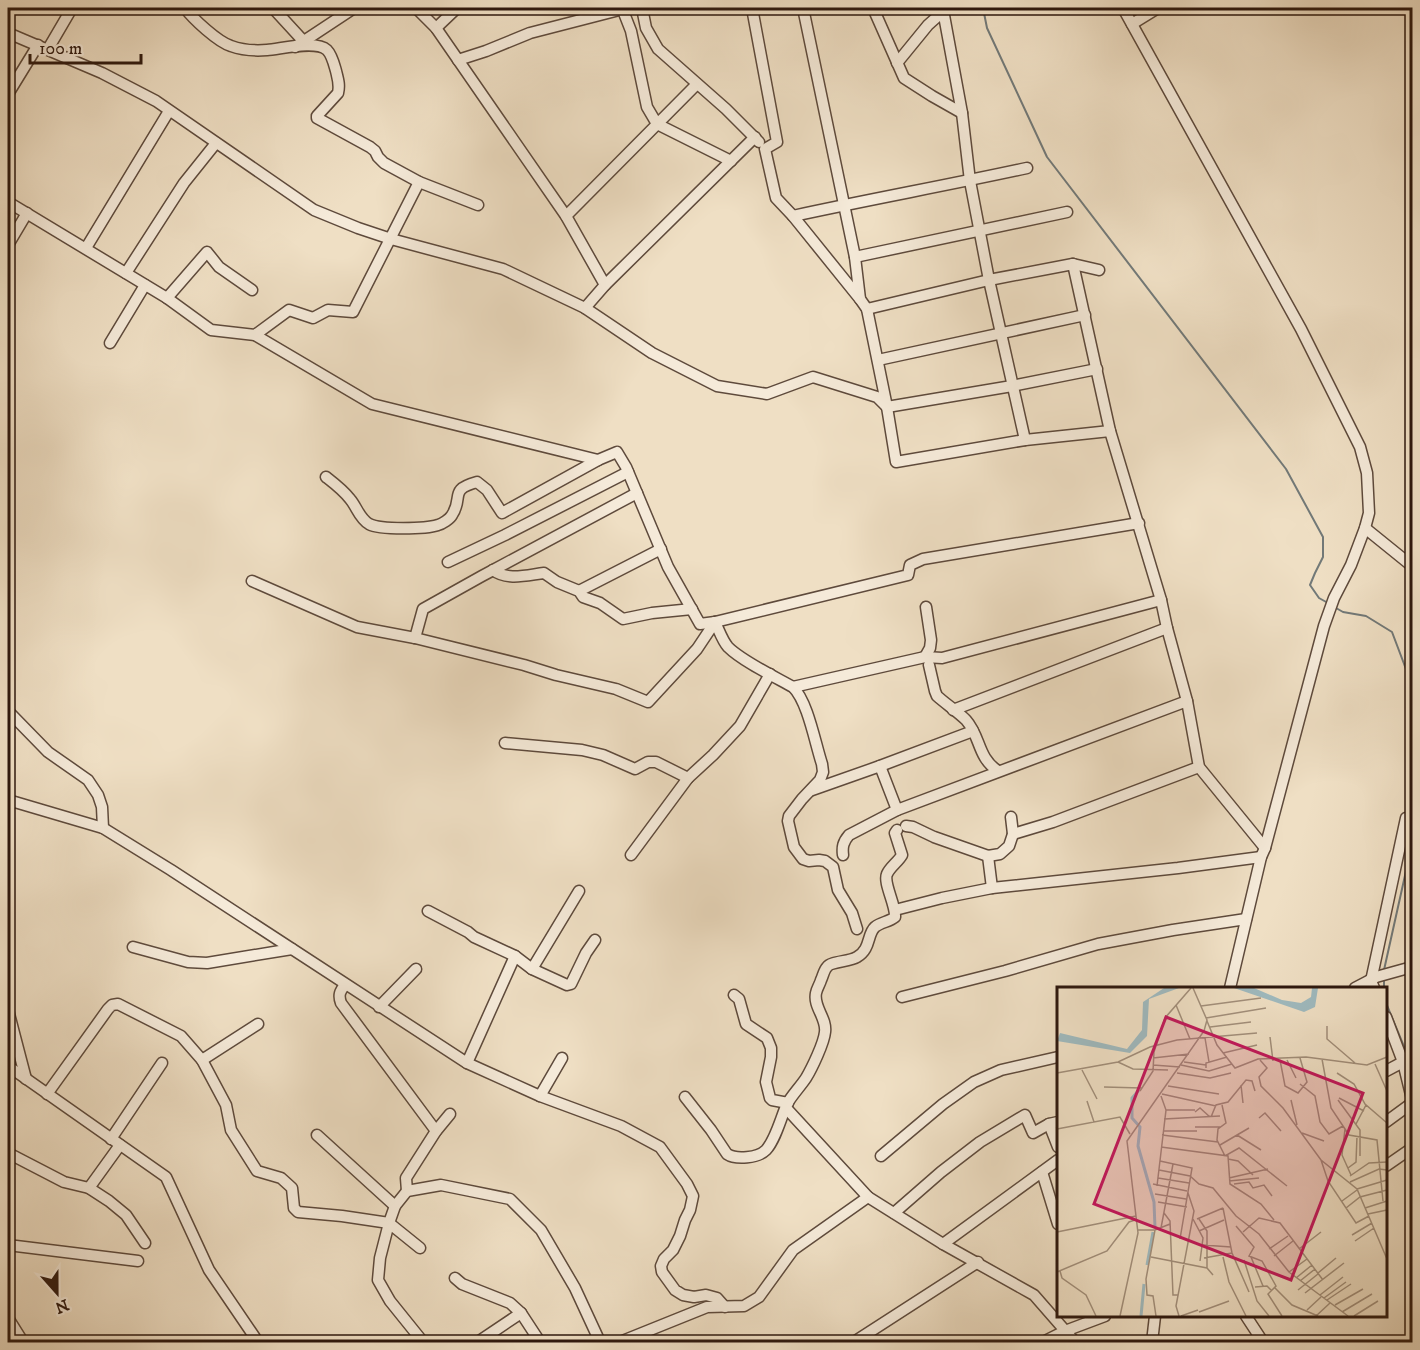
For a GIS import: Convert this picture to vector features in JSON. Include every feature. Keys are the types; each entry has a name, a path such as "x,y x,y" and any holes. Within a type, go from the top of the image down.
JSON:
{"street":[{"path":"8,94 72,8"},
{"path":"185,8 221,42 229,46 248,50 266,50 302,44 328,50 334,63 339,85 338,93 317,118 370,147 384,163 419,182 478,205"},
{"path":"273,8 302,44"},
{"path":"416,8 436,28 566,216 604,285"},
{"path":"436,28 457,8"},
{"path":"458,60 530,33 624,8 631,31 646,107 657,124 731,161"},
{"path":"642,8 646,27 658,49 726,109 765,149 776,198 867,309 896,462 1025,440 1110,431"},
{"path":"752,8 777,142 765,149"},
{"path":"803,8 845,204 860,299"},
{"path":"873,8 904,78 962,113"},
{"path":"1125,8 1301,329 1360,447 1367,473 1369,513 1351,565 1334,598 1324,626 1263,852 1230,987"},
{"path":"1133,23 1158,8"},
{"path":"302,44 347,9"},
{"path":"897,63 928,25 945,9"},
{"path":"945,9 962,113 970,181 1000,333 1025,440"},
{"path":"8,33 102,73 156,101 314,210 391,239 503,269 585,308 652,353 717,386 767,394 813,377 877,397 887,407"},
{"path":"566,216 697,84"},
{"path":"86,248 169,111"},
{"path":"585,308 604,285 755,137"},
{"path":"126,273 184,183 216,143"},
{"path":"793,216 1027,168"},
{"path":"255,334 289,310 313,318 328,310 353,312 419,182"},
{"path":"8,202 167,298 211,330 255,334 372,404 598,459"},
{"path":"855,257 1067,212"},
{"path":"8,245 27,213"},
{"path":"167,298 207,252 219,267 252,290"},
{"path":"1073,264 1110,431 1161,600 1187,701 1199,767 1263,852"},
{"path":"867,309 989,280 1073,264 1099,270"},
{"path":"110,343 146,285"},
{"path":"878,360 1085,315"},
{"path":"887,407 1096,369"},
{"path":"326,477 343,491 361,517 371,525 399,529 437,525 452,517 458,503 458,494 464,485 477,482 487,490 502,513 598,459 617,452 628,472 668,567 700,624 909,575 910,565 922,559 1139,523"},
{"path":"448,562 628,472"},
{"path":"415,638 423,609 637,493"},
{"path":"1365,528 1413,566"},
{"path":"579,591 661,549"},
{"path":"493,570 499,574 518,577 544,573 557,582 579,591 583,597 600,603 623,619 692,609"},
{"path":"252,581 357,627 415,638 587,681 616,689 648,702 697,649 715,622"},
{"path":"793,687 942,658 1161,600"},
{"path":"926,607 931,640 927,661 935,692 967,721 984,758 998,771"},
{"path":"715,622 722,639 729,647 740,656 793,687 804,702 823,772 789,816 788,821 794,846 803,859 825,861 833,867 838,890 852,913 857,929"},
{"path":"953,710 1167,628"},
{"path":"631,855 688,778 740,726 770,674"},
{"path":"843,855 842,847 849,835 897,810 1187,701"},
{"path":"8,711 48,752 88,780 98,795 102,807 103,828"},
{"path":"810,791 973,731"},
{"path":"505,743 582,750 603,755 635,769 648,762 656,762 688,778"},
{"path":"880,766 897,810"},
{"path":"1013,834 1072,816 1199,767"},
{"path":"8,800 103,828 467,1063 540,1096 621,1126 660,1147 693,1196 680,1236 661,1266 662,1272 675,1290 683,1295 694,1297 706,1295 717,1298 725,1306"},
{"path":"685,1097 731,1157 755,1155 766,1150 787,1105 807,1077 826,1030 816,1004 816,993 826,967 857,958 868,945 876,927 891,921 895,916 886,879 902,855 895,833 902,828 913,827 988,856 1000,854 1009,846 1013,834 1011,817"},
{"path":"1377,980 1408,840 1406,818"},
{"path":"895,910 992,888 1178,868 1263,852"},
{"path":"988,856 992,888"},
{"path":"532,969 579,891"},
{"path":"428,911 474,937 515,956 532,969 569,986 595,940"},
{"path":"902,997 1098,944 1173,930 1246,920"},
{"path":"133,947 188,962 207,963 292,949"},
{"path":"467,1063 515,956"},
{"path":"1358,987 1413,967"},
{"path":"379,1006 416,969"},
{"path":"345,985 340,991 341,1003 436,1131"},
{"path":"734,995 739,999 746,1024 767,1038 771,1048 766,1082 772,1100 787,1105 868,1197 944,1244 1034,1295 1075,1342"},
{"path":"47,1094 112,1005 118,1004 181,1036 202,1060 226,1105 231,1130 257,1171 281,1178 292,1188 294,1208 298,1212 389,1223 420,1248"},
{"path":"8,1010 26,1079"},
{"path":"1387,1020 1403,1062 1413,1099"},
{"path":"202,1060 258,1024"},
{"path":"881,1156 943,1104 974,1082 1001,1070 1057,1057"},
{"path":"540,1096 562,1059"},
{"path":"1387,1070 1403,1062"},
{"path":"89,1188 162,1063"},
{"path":"8,1066 166,1177 208,1270 258,1342"},
{"path":"1387,1121 1413,1103"},
{"path":"407,1191 406,1178 436,1131 450,1114"},
{"path":"894,1213 980,1142 1025,1115 1033,1132 1054,1123 1057,1140"},
{"path":"317,1135 395,1206"},
{"path":"1387,1165 1413,1148"},
{"path":"8,1153 64,1182 89,1188 126,1215 145,1243"},
{"path":"944,1244 1057,1161"},
{"path":"1042,1172 1057,1218"},
{"path":"423,1342 390,1301 378,1280 380,1258 395,1206 407,1191 441,1185 510,1199 541,1230 575,1288 600,1342"},
{"path":"620,1342 707,1306 744,1306 759,1296 793,1250 868,1197"},
{"path":"8,1245 138,1261"},
{"path":"854,1342 978,1262"},
{"path":"455,1278 462,1284 510,1303 521,1313 540,1342"},
{"path":"478,1342 521,1313"},
{"path":"1043,1342 1102,1317"},
{"path":"1152,1342 1155,1317"},
{"path":"1247,1317 1263,1342"},
{"path":"8,1318 23,1342"},
{"path":"646,1331 652,1342"}],"waterway":[{"path":"983,8 987,28 1047,157 1286,469 1323,537 1323,557 1310,585 1319,598 1328,603"},
{"path":"1336,608 1343,612 1366,616 1392,632 1412,685"},
{"path":"1384,970 1412,844"},
{"path":"1384,978 1384,987"},
{"path":"1387,1005 1412,1066"}]}
